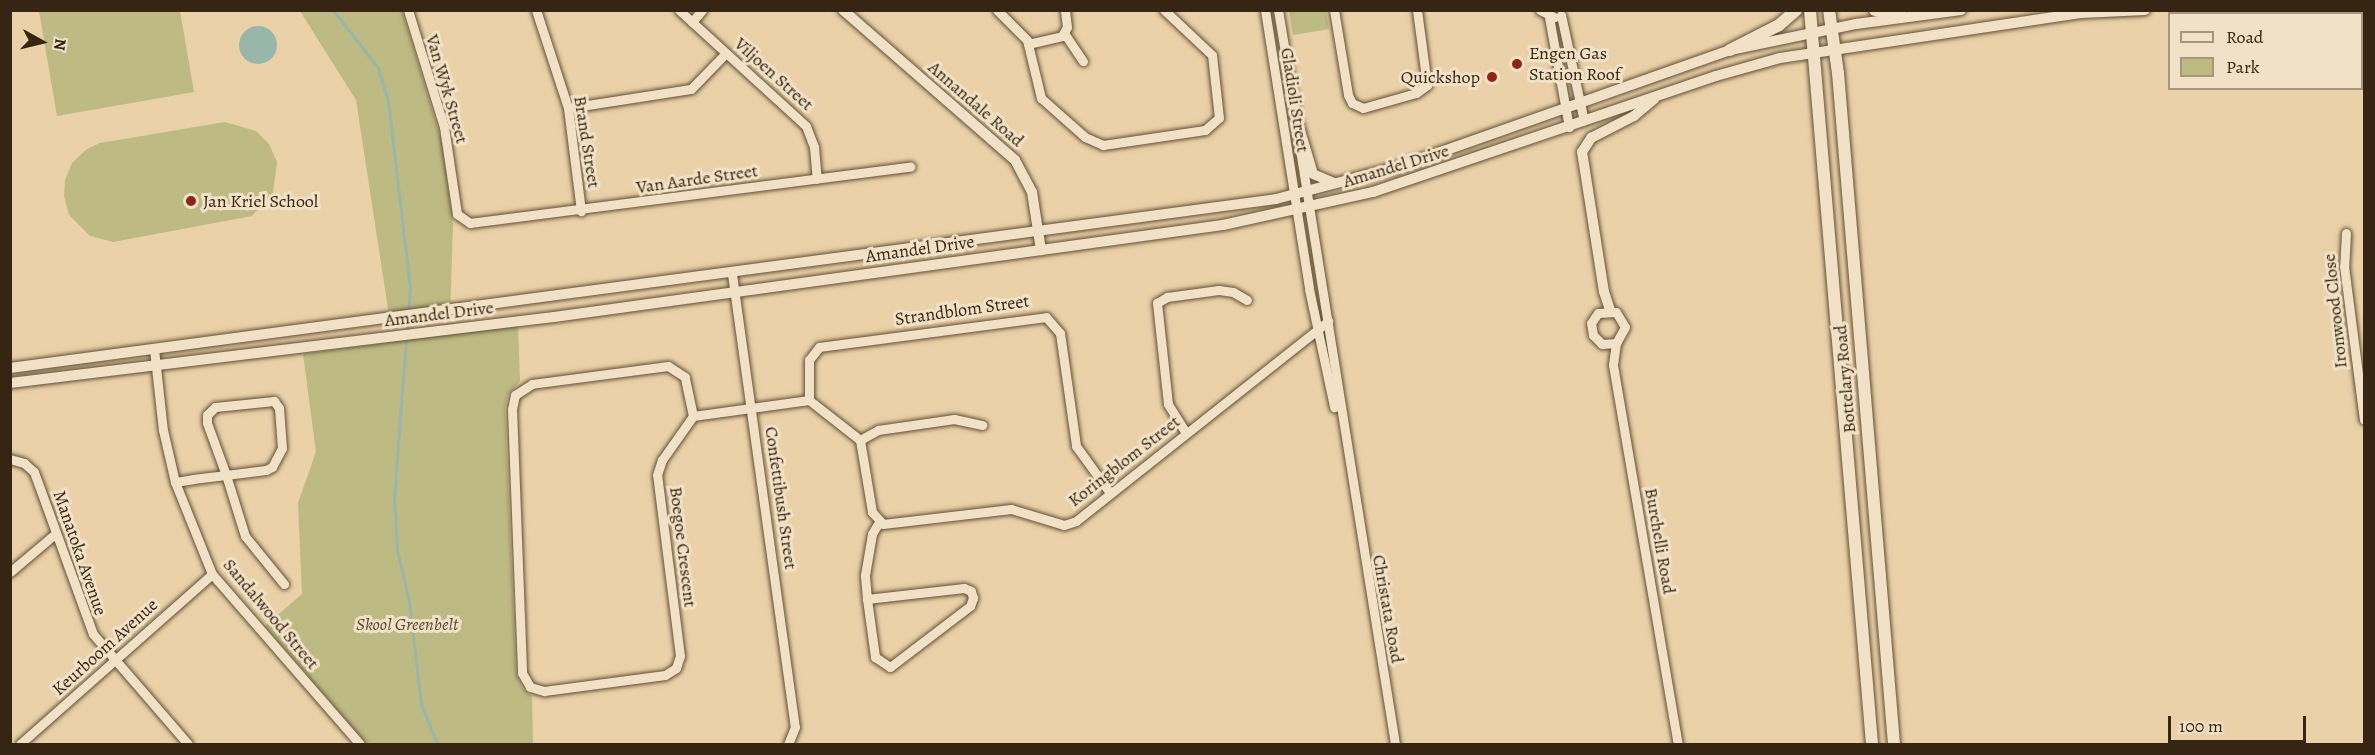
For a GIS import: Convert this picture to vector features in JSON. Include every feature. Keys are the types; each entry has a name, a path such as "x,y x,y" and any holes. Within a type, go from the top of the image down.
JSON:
{"main road":[{"path":"1730,50 1790,19 1796,10"},
{"name":"Bottelary Road","path":"1810,10 1872,744"},
{"name":"Bottelary Road","path":"1829,10 1835,49 1894,744"},
{"path":"1875,10 1901,10"}],"street":[{"name":"Van Wyk Street","path":"408,10 444,127 457,214 470,223 488,223"},
{"name":"Brand Street","path":"536,10 568,108 581,211"},
{"name":"Viljoen Street","path":"679,10 806,126 814,147 817,179"},
{"path":"692,22 702,10"},
{"name":"Annandale Road","path":"843,10 1015,160 1032,192 1041,250"},
{"path":"997,10 1022,33 1028,44 1041,98 1093,143 1108,144 1205,130 1217,123 1221,114 1212,55 1164,10"},
{"path":"1065,10 1064,33 1083,61"},
{"name":"Gladioli Street","path":"1265,10 1297,211"},
{"name":"Gladioli Street","path":"1278,10 1309,208"},
{"path":"1334,10 1348,95 1352,103 1363,108 1419,92 1427,85 1417,10"},
{"path":"1540,10 1549,17 1569,127"},
{"name":"Amandel Drive","path":"10,368 732,274 1293,195 1337,184 1565,109 1730,50 1832,28 1960,10"},
{"name":"Amandel Drive","path":"10,383 384,338 1223,225 1297,211 1407,181 1728,72 1814,52 2073,14 2145,10"},
{"path":"1549,17 1564,13 1579,104 1584,121"},
{"path":"1028,44 1064,33"},
{"path":"568,108 691,89 726,53"},
{"path":"1613,365 1602,344 1593,335 1591,323 1598,313 1610,310 1604,292 1582,152 1591,138 1634,116 1656,97"},
{"path":"1296,117 1313,174 1337,184"},
{"name":"Van Aarde Street","path":"488,223 910,167"},
{"path":"1309,208 1328,321"},
{"path":"1297,211 1317,329"},
{"name":"Ironwood Close","path":"2346,233 2344,266 2364,420"},
{"name":"Confettibush Street","path":"732,274 795,726 788,744"},
{"path":"1186,433 1168,404 1157,303 1167,297 1219,290 1247,300"},
{"name":"Burchelli Road","path":"1610,310 1621,316 1625,327 1616,343 1613,365 1678,744"},
{"name":"Strandblom Street","path":"809,400 809,360 819,347 1046,317 1060,333 1076,446 1110,493"},
{"name":"Koringblom Street","path":"879,522 892,525 1011,509 1064,525 1076,521 1328,321"},
{"name":"Christata Road","path":"1328,321 1350,479 1395,744"},
{"name":"Christata Road","path":"1317,329 1350,479"},
{"path":"1602,344 1616,343"},
{"name":"Sandalwood Street","path":"153,349 163,430 175,482 212,574 360,744"},
{"name":"Boegoe Crescent","path":"676,368 686,381 693,416 662,460 657,475 680,656 676,668 665,675 544,691 530,687 523,677 513,400 522,388 532,384 676,368"},
{"path":"693,416 809,400 860,440 872,512 879,522 872,534 867,565 867,599 875,657 890,667 970,606 974,598 971,591 964,588 867,599"},
{"path":"175,482 226,475 266,470 279,458 279,408 274,401 210,410 207,423 226,475 245,536 284,584"},
{"path":"860,440 878,430 954,419 982,425"},
{"name":"Manatoka Avenue","path":"10,459 24,463 34,472 90,629 114,661 188,744"},
{"path":"10,572 55,534"},
{"name":"Keurboom Avenue","path":"21,744 212,574"}],"green space":[{"path":"39,11 180,11 194,92 57,116"},
{"path":"300,11 402,11 442,143 453,224 450,319 391,328 356,100"},
{"path":"1289,11 1326,11 1329,29 1293,35"},
{"path":"225,122 256,131 269,144 277,162 273,193 252,216 113,242 90,236 69,215 64,196 65,180 72,163 87,149 100,143"},
{"name":"Skool Greenbelt","path":"518,325 520,381 508,395 505,408 516,673 522,688 532,696 533,744 367,744 265,626 302,594 298,503 316,452 303,354"}],"shaded area":[{"path":"258,26 272,31 277,45 272,59 258,64 244,59 239,45 244,31"}],"waterway":[{"path":"333,10 378,68 388,101 410,288 407,332"},
{"path":"406,338 394,497 397,550 409,601 421,704 437,744"}],"place":[{"name":"Engen Gas Station Roof","path":"1517,64"},
{"name":"Quickshop","path":"1492,77"},
{"name":"Jan Kriel School","path":"191,201"}]}
